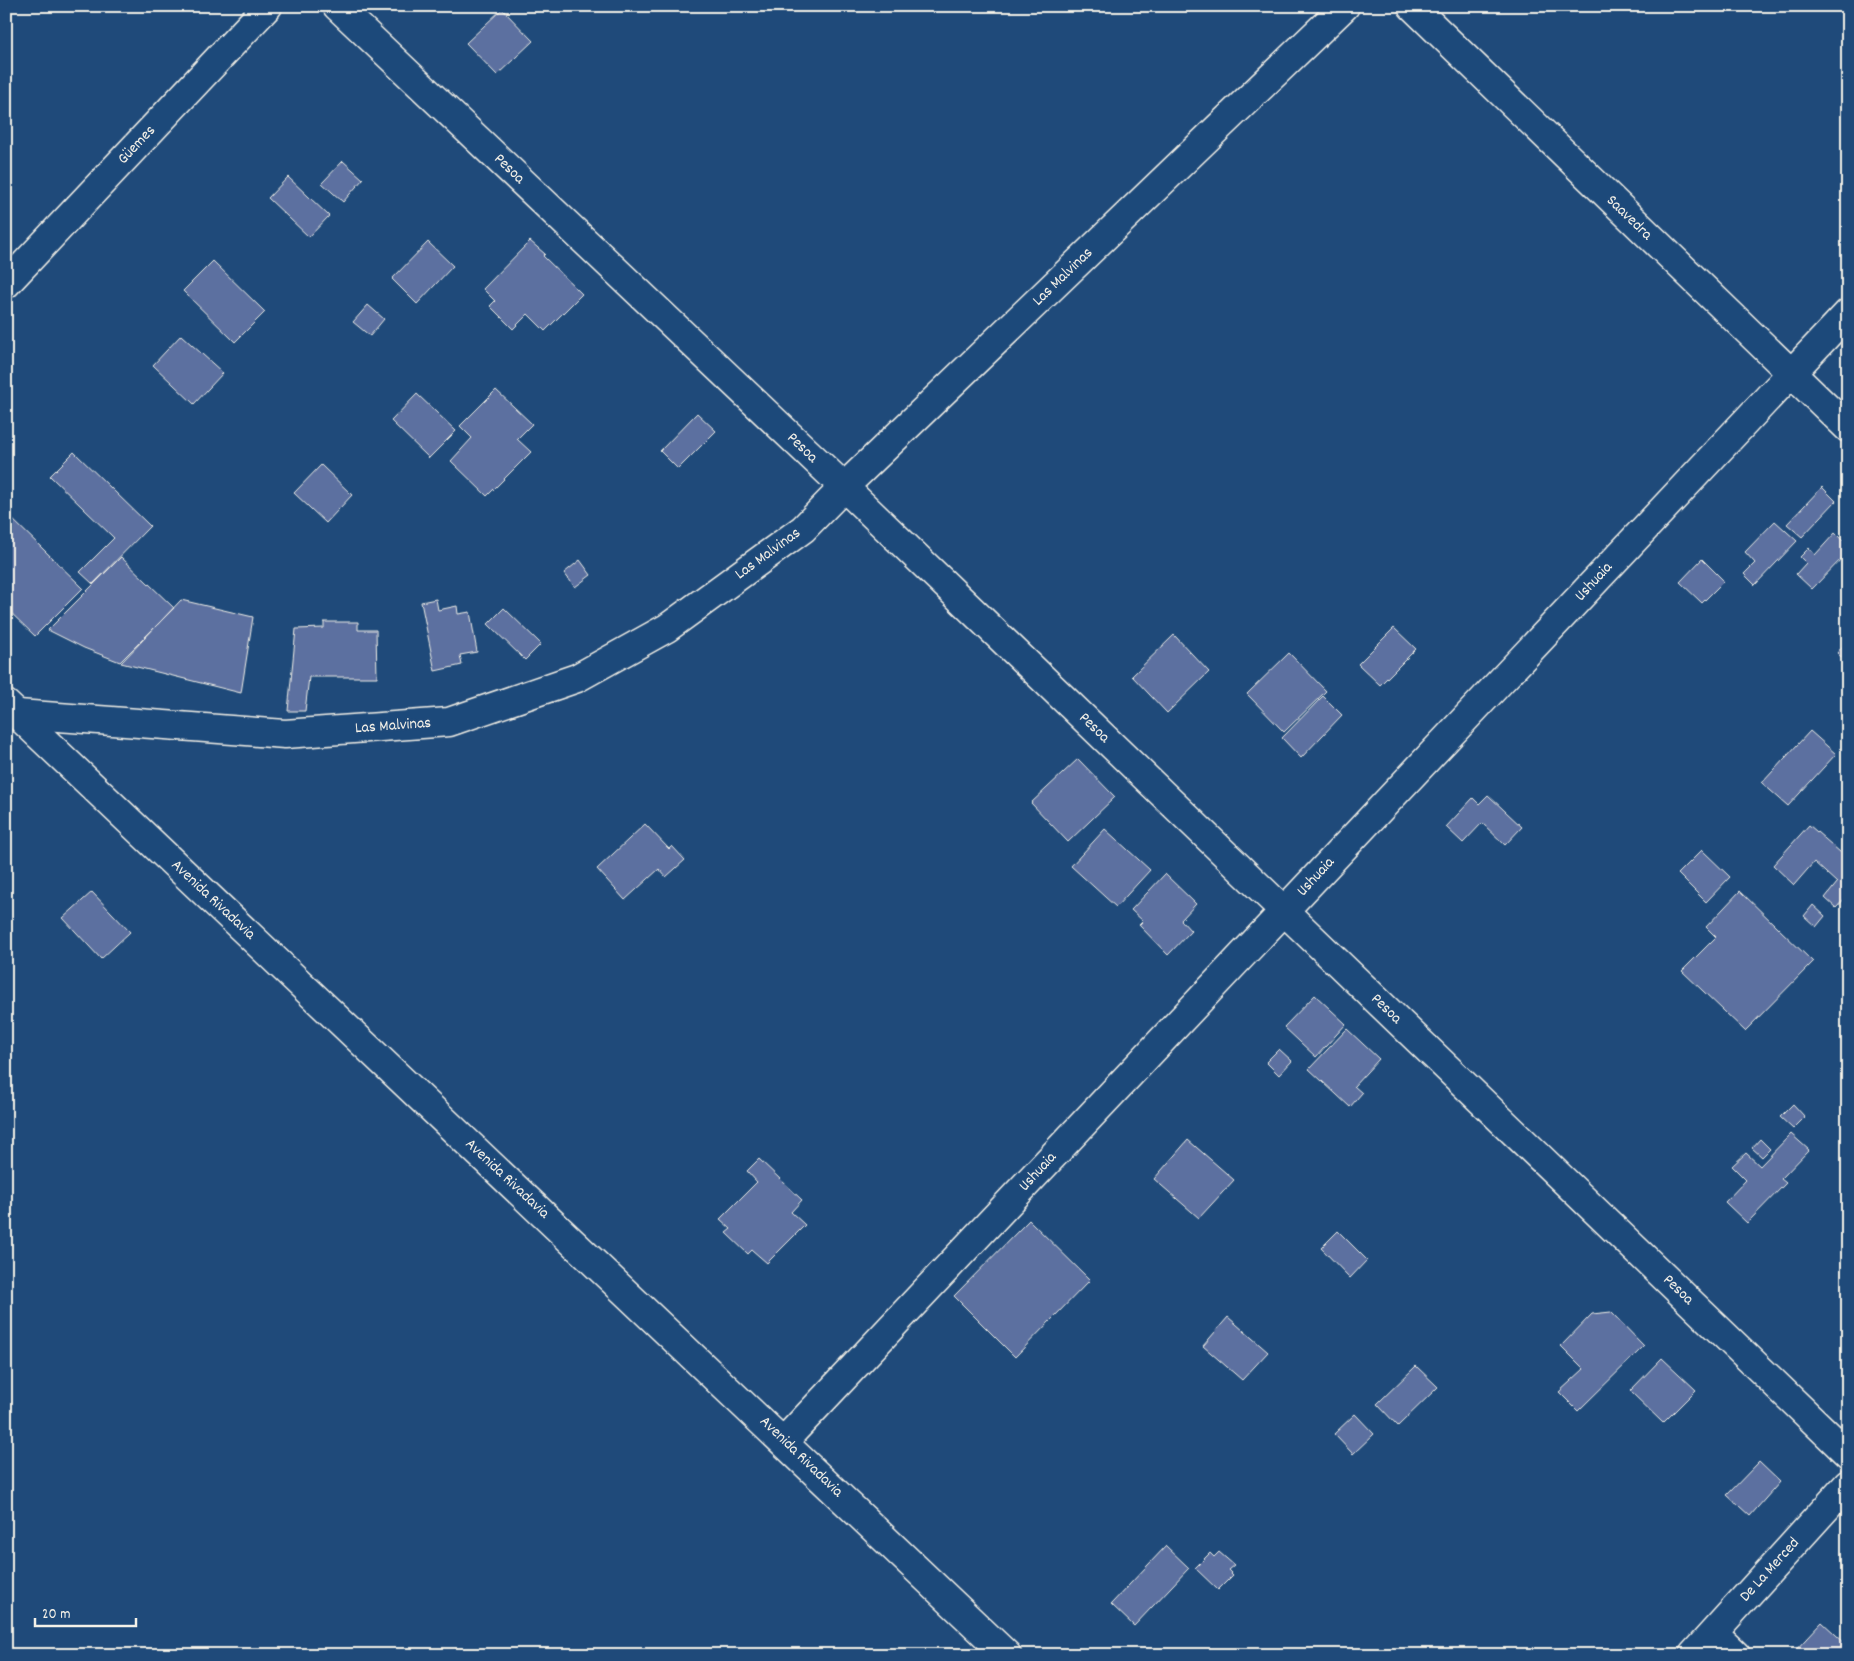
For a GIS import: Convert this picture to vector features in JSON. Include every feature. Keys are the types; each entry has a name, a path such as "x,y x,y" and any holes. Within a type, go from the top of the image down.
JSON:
{"street":[{"name":"Güemes","path":"6,284 268,6"},
{"name":"Pesoa","path":"337,6 844,487 1848,1454"},
{"name":"Las Malvinas","path":"12,709 285,734 449,722 576,678 667,628 803,529 844,487 1346,6"},
{"name":"Saavedra","path":"1412,6 1790,374 1848,428"},
{"name":"Ushuaia","path":"784,1441 1848,313"},
{"name":"Avenida Rivadavia","path":"12,709 1007,1655"},
{"name":"De La Merced","path":"1693,1655 1848,1484"},
{"path":"1713,1633 1736,1655"}],"building":[{"path":"502,9 533,41 497,75 466,43"},
{"path":"343,161 363,179 343,202 322,183"},
{"path":"288,177 329,216 309,237 268,198"},
{"path":"530,241 545,254 543,256 582,294 545,331 528,314 513,329 490,306 495,301 483,289"},
{"path":"428,242 453,266 417,304 392,279"},
{"path":"213,261 265,312 235,342 183,291"},
{"path":"368,305 384,319 370,336 353,322"},
{"path":"181,335 223,373 194,404 153,365"},
{"path":"496,390 532,424 517,439 531,452 487,496 451,461 472,438 460,426"},
{"path":"417,394 456,431 429,458 391,421"},
{"path":"697,413 716,431 678,469 660,451"},
{"path":"74,452 150,526 93,584 80,572 114,538 50,476"},
{"path":"321,465 352,495 326,523 294,493"},
{"path":"1822,487 1836,501 1802,537 1787,524"},
{"path":"6,513 83,588 35,636 6,608"},
{"path":"1775,521 1797,541 1755,585 1744,574 1755,563 1745,552"},
{"path":"1835,533 1848,546 1848,552 1812,589 1796,574 1806,563 1800,557 1809,548 1815,555"},
{"path":"121,557 174,608 120,662 84,648 48,630"},
{"path":"1702,559 1724,581 1702,603 1680,582"},
{"path":"580,560 591,575 575,587 564,573"},
{"path":"436,599 438,610 457,606 458,614 470,612 477,652 460,655 462,665 435,671 421,602"},
{"path":"181,600 253,617 241,693 121,663"},
{"path":"504,608 541,644 525,660 488,624"},
{"path":"324,622 358,622 358,630 376,630 377,677 309,677 305,711 288,711 296,629 324,628"},
{"path":"1394,628 1416,649 1380,685 1358,664"},
{"path":"1174,635 1209,672 1167,713 1132,676"},
{"path":"1846,642 1848,643 1848,663 1837,653"},
{"path":"1289,653 1326,691 1284,732 1247,694"},
{"path":"1323,696 1342,715 1301,758 1282,738"},
{"path":"1810,731 1836,754 1788,806 1762,783"},
{"path":"1078,759 1115,797 1068,842 1031,803"},
{"path":"1488,795 1522,827 1505,845 1482,823 1463,843 1446,827 1473,798 1479,804"},
{"path":"645,824 669,849 672,846 685,860 666,877 659,869 625,900 597,869"},
{"path":"1809,825 1848,859 1848,895 1836,908 1825,898 1837,883 1814,862 1794,885 1773,865"},
{"path":"1105,829 1150,870 1116,907 1071,866"},
{"path":"1702,850 1730,877 1706,902 1678,874"},
{"path":"1165,874 1196,904 1181,920 1191,931 1168,955 1139,925 1143,921 1131,910"},
{"path":"1740,891 1813,962 1745,1031 1682,971 1716,937 1706,927"},
{"path":"92,892 130,932 101,959 63,918"},
{"path":"1813,905 1825,916 1816,927 1804,916"},
{"path":"1315,995 1346,1024 1316,1057 1284,1027"},
{"path":"1347,1029 1379,1059 1354,1086 1362,1093 1350,1107 1309,1069"},
{"path":"1279,1049 1292,1061 1279,1075 1266,1062"},
{"path":"1793,1104 1805,1117 1793,1129 1780,1117"},
{"path":"1791,1134 1809,1150 1781,1179 1786,1183 1747,1223 1725,1202 1746,1180 1732,1166 1746,1153 1760,1166"},
{"path":"1760,1139 1770,1149 1762,1157 1752,1148"},
{"path":"1188,1140 1234,1180 1199,1218 1154,1179"},
{"path":"759,1159 802,1200 791,1212 805,1225 767,1263 752,1250 748,1254 726,1233 731,1229 720,1219 757,1182 747,1171"},
{"path":"1029,1220 1090,1280 1015,1357 954,1296"},
{"path":"1338,1231 1367,1260 1350,1278 1321,1248"},
{"path":"1611,1312 1644,1346 1578,1411 1559,1392 1584,1369 1561,1346 1592,1314"},
{"path":"1228,1317 1268,1352 1242,1380 1203,1346"},
{"path":"1662,1358 1696,1390 1663,1423 1630,1391"},
{"path":"1416,1366 1438,1387 1398,1426 1377,1404"},
{"path":"1355,1414 1374,1434 1353,1454 1334,1434"},
{"path":"1759,1462 1780,1482 1750,1516 1727,1495"},
{"path":"1166,1546 1189,1568 1134,1626 1111,1604"},
{"path":"1219,1552 1234,1565 1228,1570 1233,1575 1218,1590 1195,1568 1210,1553 1214,1557"},
{"path":"1822,1622 1848,1646 1848,1655 1791,1655"}]}
